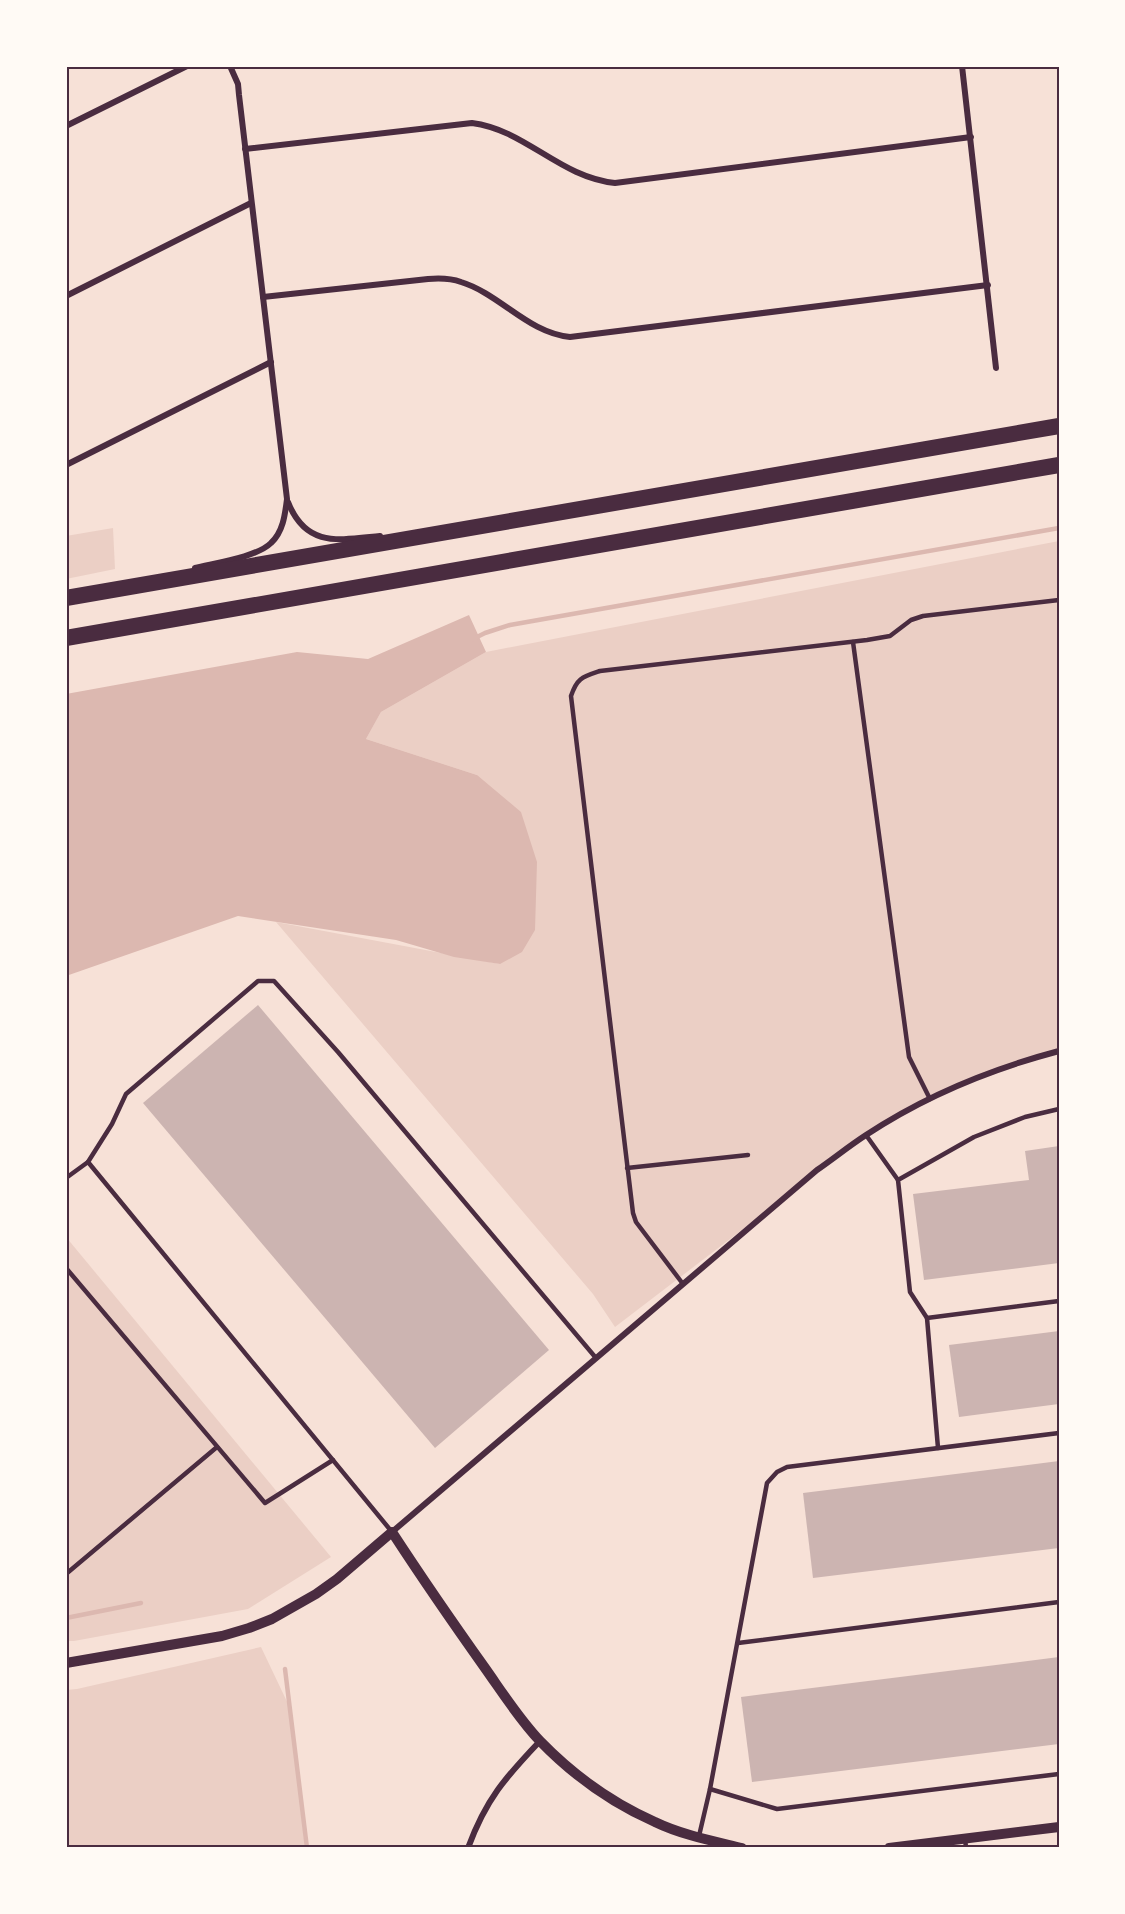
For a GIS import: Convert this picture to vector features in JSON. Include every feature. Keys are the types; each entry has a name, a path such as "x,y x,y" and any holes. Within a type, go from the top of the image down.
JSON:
{"highway":[{"path":"66,598 1059,426"},
{"path":"66,638 1059,465"}],"street":[{"path":"66,126 187,66"},
{"path":"230,66 238,84 287,499 294,517 305,529 317,536 333,540 482,526"},
{"path":"962,66 996,368"},
{"path":"245,149 472,123 502,130 580,176 615,183 971,137"},
{"path":"66,296 251,203"},
{"path":"263,297 448,278 479,290 554,335 570,337 988,285"},
{"path":"66,465 271,362"},
{"path":"100,592 259,551 271,544 278,534 284,520 287,499"},
{"path":"66,1663 222,1636 272,1619 316,1594 337,1579 817,1170 866,1135 930,1099 986,1073 1059,1051"},
{"path":"392,1532 440,1605 520,1718 540,1741 597,1790 627,1808 698,1843 742,1848"},
{"path":"468,1848 488,1802 503,1781 540,1741"},
{"path":"889,1848 965,1843 1059,1827"}],"lane":[{"path":"683,1284 636,1222 633,1213 571,696 576,683 584,676 600,671 853,642 890,636 911,620 923,616 1059,600"},
{"path":"853,642 909,1057 930,1099"},
{"path":"66,1179 88,1162 112,1124 126,1094 258,981 274,981 338,1052 596,1358"},
{"path":"898,1180 974,1137 1025,1117 1059,1109"},
{"path":"866,1135 898,1180 910,1292 927,1318 938,1448"},
{"path":"627,1168 748,1155"},
{"path":"88,1162 392,1532"},
{"path":"66,1268 264,1503 333,1460"},
{"path":"927,1318 1059,1301"},
{"path":"698,1843 767,1484 777,1472 787,1467 1059,1433"},
{"path":"66,1574 217,1447"},
{"path":"738,1643 1059,1602"},
{"path":"710,1789 777,1809 1059,1774"}],"shaded area":[{"path":"113,528 115,569 66,579 66,536"},
{"path":"1059,541 1059,1052 950,1089 866,1135 615,1327 593,1294 276,922 500,964 477,775 366,739 381,712 486,652"},
{"path":"469,615 486,652 381,712 366,739 477,775 521,812 537,862 535,930 522,952 500,964 454,957 396,940 238,916 66,976 66,694 297,652 368,659"},
{"path":"66,1237 331,1557 248,1609 66,1641"},
{"path":"261,1647 290,1708 305,1848 66,1848 66,1690"}],"building":[{"path":"258,1005 549,1350 435,1448 143,1103"},
{"path":"1059,1146 1059,1263 924,1280 913,1194 1029,1180 1025,1151"},
{"path":"1059,1331 1059,1404 959,1417 949,1345"},
{"path":"1059,1461 1059,1548 813,1578 803,1493"},
{"path":"1059,1657 1059,1744 752,1782 741,1697"}],"waterway":[{"path":"473,639 510,625 1059,528"},
{"path":"66,1618 141,1603"},
{"path":"285,1669 307,1848"}]}
